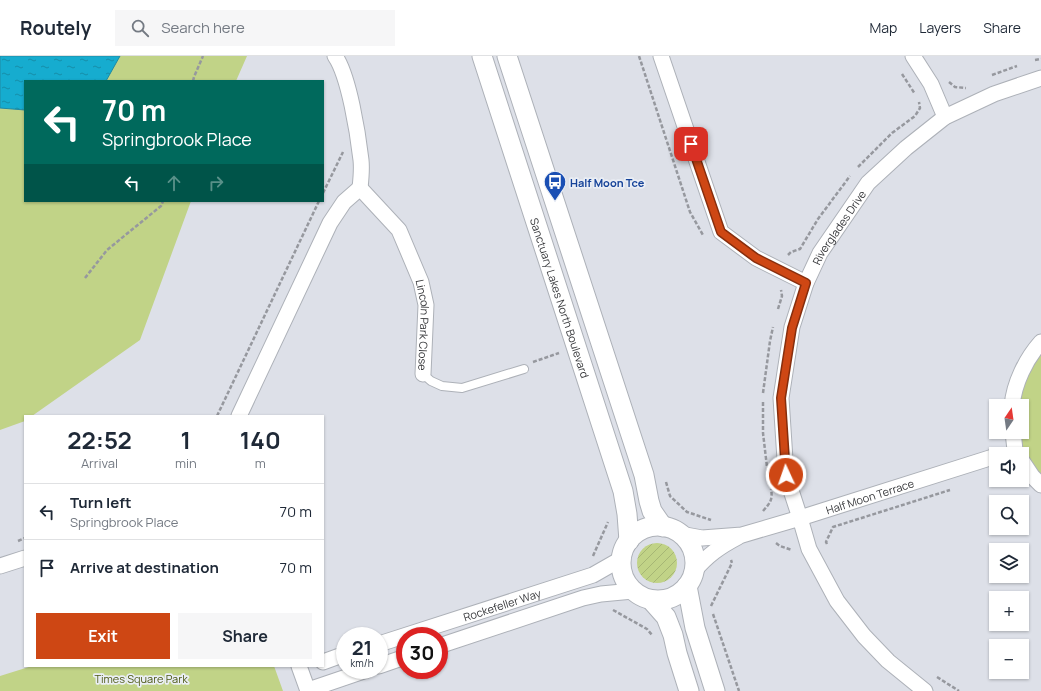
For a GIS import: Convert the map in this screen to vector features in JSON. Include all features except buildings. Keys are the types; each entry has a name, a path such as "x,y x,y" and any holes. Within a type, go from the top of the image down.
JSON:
{"street":[{"path":"239,415 330,223 344,202 360,188 361,162 356,126 351,100 341,64 335,56"},
{"name":"Sanctuary Lakes North Boulevard","path":"482,56 623,491 628,514 629,541"},
{"path":"507,56 644,475 652,511 672,530 687,541 695,561 690,579 680,593 671,598 651,600 633,591 627,583 622,574 621,559 623,552 629,541 644,529 654,527 672,530"},
{"path":"661,56 721,232 756,258 806,283"},
{"path":"912,56 931,84 945,117"},
{"name":"Riverglades Drive","path":"925,691 888,661 864,636 837,601 809,549 786,475 781,398 792,328 806,283 820,253 868,183 906,148 945,117 994,94 1041,78"},
{"name":"Lincoln Park Close","path":"360,188 399,230 421,282 426,305 423,374"},
{"path":"1013,399 1022,371 1033,352 1041,342"},
{"name":"Half Moon Terrace","path":"672,530 702,538 722,540 765,529 989,458"},
{"path":"1029,472 1041,486"},
{"name":"Half Moon Terrace","path":"690,579 706,557 722,540"},
{"path":"0,566 24,558"},
{"name":"Rockefeller Way","path":"388,641 593,575 621,559"},
{"path":"690,579 695,628 716,691"},
{"name":"Rockefeller Way","path":"448,643 583,598 601,594 633,591"},
{"path":"651,600 666,617 690,691"},
{"path":"324,662 336,657"},
{"path":"303,667 308,690 340,679"}],"lane":[{"name":"Lincoln Park Close","path":"423,374 431,381 442,386 462,388 524,369"}],"path":[{"path":"193,80 203,56"},
{"path":"639,56 690,212 705,238"},
{"path":"324,191 356,126"},
{"path":"85,278 108,250 161,206 163,202"},
{"path":"217,415 319,202"},
{"path":"777,315 782,296 780,288"},
{"path":"763,395 770,341 775,321"},
{"path":"524,369 528,364 563,352"},
{"path":"763,401 763,433 768,471"},
{"path":"666,481 670,496 687,512 711,519 717,528 732,563 710,608 739,691"},
{"path":"770,485 773,498 762,512 765,529 772,540 780,546 799,551 809,549 826,542 833,528 954,489"},
{"path":"826,542 830,548"},
{"path":"936,677 959,691"}],"green space":[{"path":"0,56 247,56 236,80 24,80 24,202 191,202 140,340 33,415 24,415 24,421 0,430"},
{"path":"1041,342 1041,485 1029,462 1029,447 1021,447 1017,439 1029,439 1029,399 1016,399"},
{"path":"661,543 668,546 674,552 677,563 676,571 668,580 661,583 653,583 646,580 638,571 637,559 640,552 649,544"},
{"name":"Times Square Park","path":"29,667 274,667 283,691 0,691 0,676"}],"water":[{"path":"0,56 120,56 107,80 24,80 24,110 0,108"}],"place":[{"name":"Half Moon Tce","path":"555,202"}],"route":[{"path":"691,144 721,232 756,258 806,283 792,328 781,398 786,475"}]}
